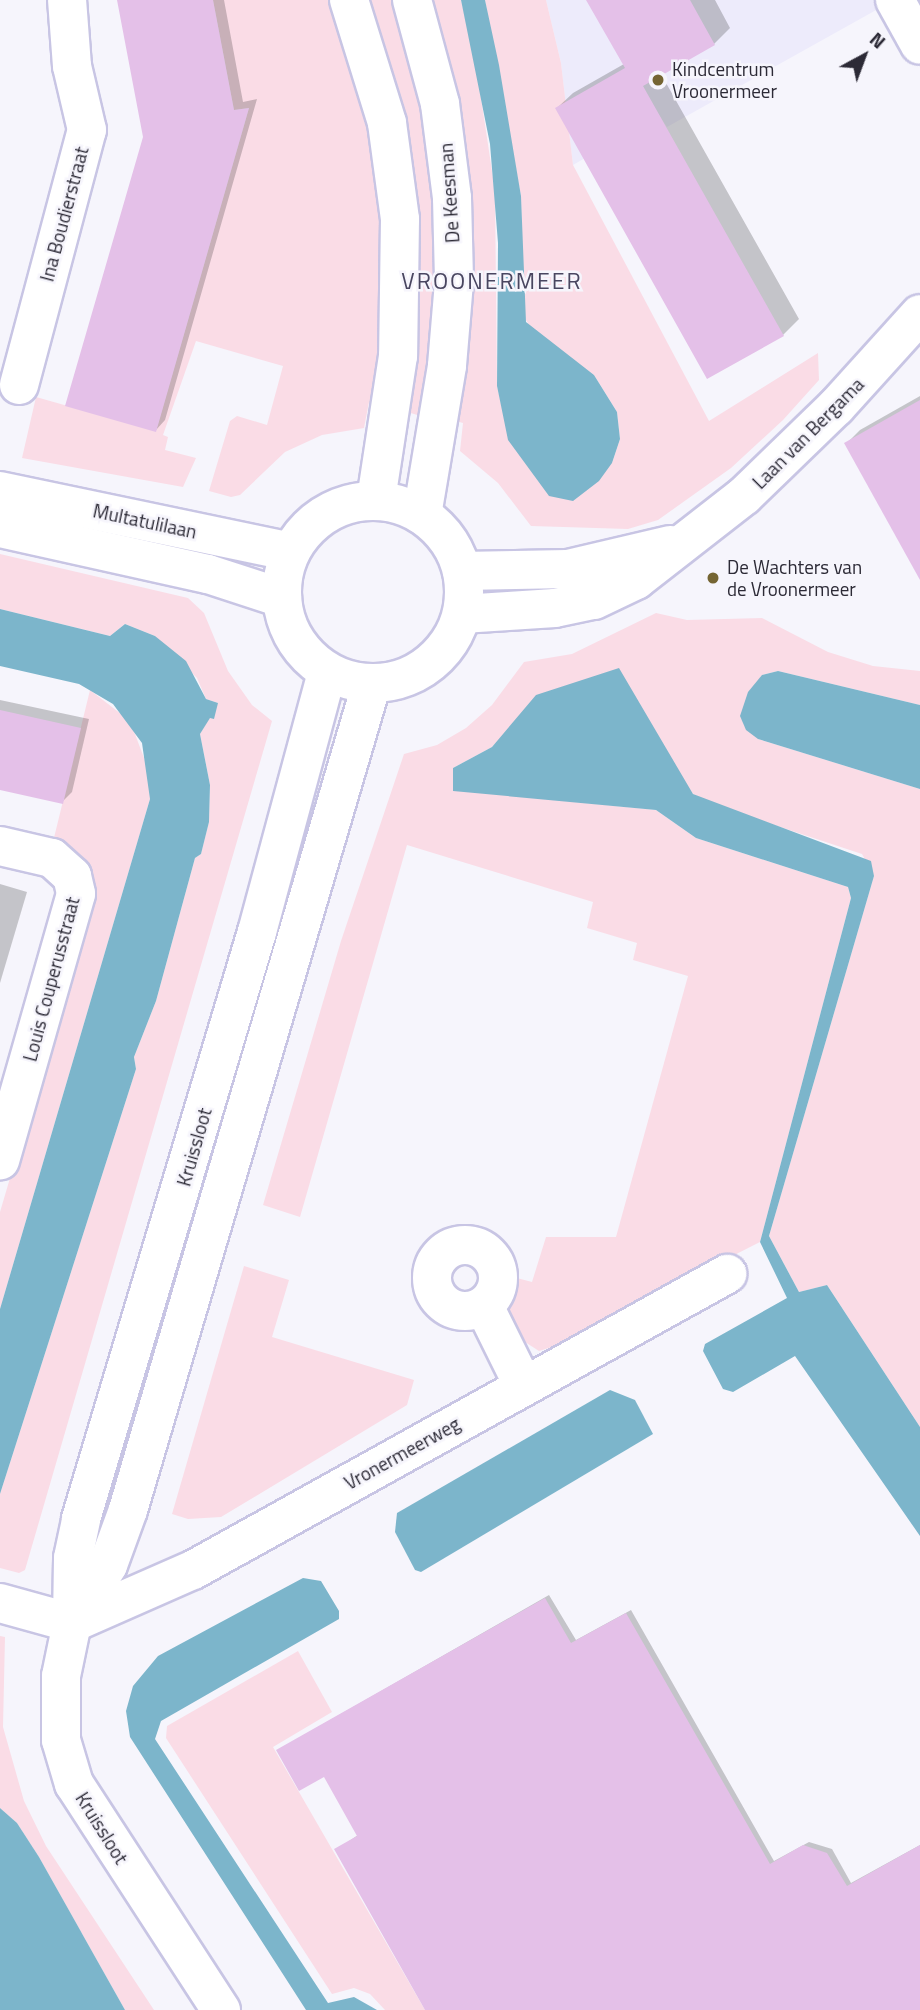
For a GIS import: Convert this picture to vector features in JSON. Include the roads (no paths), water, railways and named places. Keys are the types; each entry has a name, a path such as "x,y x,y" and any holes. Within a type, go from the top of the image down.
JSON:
{"street":[{"name":"Ina Boudierstraat","path":"19,385 87,130 72,66 67,0"},
{"path":"349,0 387,123 400,219 398,356 376,500"},
{"name":"De Keesman","path":"412,0 440,104 452,198 454,282 447,366 422,514"},
{"path":"895,0 920,45"},
{"name":"Laan van Bergama","path":"462,614 518,612 594,600 636,580 788,455 920,314"},
{"name":"Multatulilaan","path":"0,491 291,552"},
{"path":"376,500 422,514 455,551 462,571 462,614 448,642 418,672 370,685 327,672 296,641 282,598 291,552 302,534 328,513 376,500"},
{"name":"Multatulilaan","path":"0,528 208,574 282,598"},
{"name":"Laan van Bergama","path":"462,571 568,569 686,541"},
{"name":"Kruissloot","path":"220,2010 74,1784 61,1740 60,1701 72,1623 73,1558 81,1519 257,932 327,672"},
{"name":"Kruissloot","path":"72,1623 108,1565 128,1510 370,685"},
{"name":"Louis Couperusstraat","path":"0,846 52,858 72,876 76,894 0,1160"},
{"name":"Vronermeerweg","path":"72,1623 193,1570 727,1274"},
{"path":"484,1306 523,1385"},
{"path":"2,1604 72,1623"}],"water":[{"path":"461,0 485,0 499,65 521,196 526,322 594,375 617,412 620,439 612,463 599,481 573,501 549,496 508,440 497,386 498,243 490,144"},
{"path":"0,609 110,636 125,624 155,636 186,661 206,699 218,703 214,719 210,718 200,734 210,785 209,822 201,854 195,858 156,1001 134,1057 136,1069 0,1494 0,1309 150,799 142,743 113,704 79,684 0,666"},
{"path":"619,668 693,794 871,861 874,876 769,1236 799,1292 827,1285 920,1427 920,1536 795,1356 733,1392 723,1389 703,1351 705,1344 787,1298 760,1242 851,898 848,887 696,838 656,810 453,791 453,768 492,747 536,695"},
{"path":"778,671 920,705 920,789 758,739 746,730 740,716 748,692 762,675"},
{"path":"610,1390 635,1400 653,1434 421,1572 415,1570 395,1532 397,1513"},
{"path":"303,1578 321,1581 339,1611 339,1619 161,1721 155,1739 328,2003 354,1997 377,2010 306,2010 130,1737 126,1711 133,1686 158,1656"},
{"path":"0,1808 17,1823 39,1857 125,2010 0,2010"}],"place":[{"name":"Kindcentrum Vroonermeer","path":"658,80"},
{"name":"De Wachters van de Vroonermeer","path":"713,578"}],"district":[{"name":"VROONERMEER","path":"492,281"}]}
